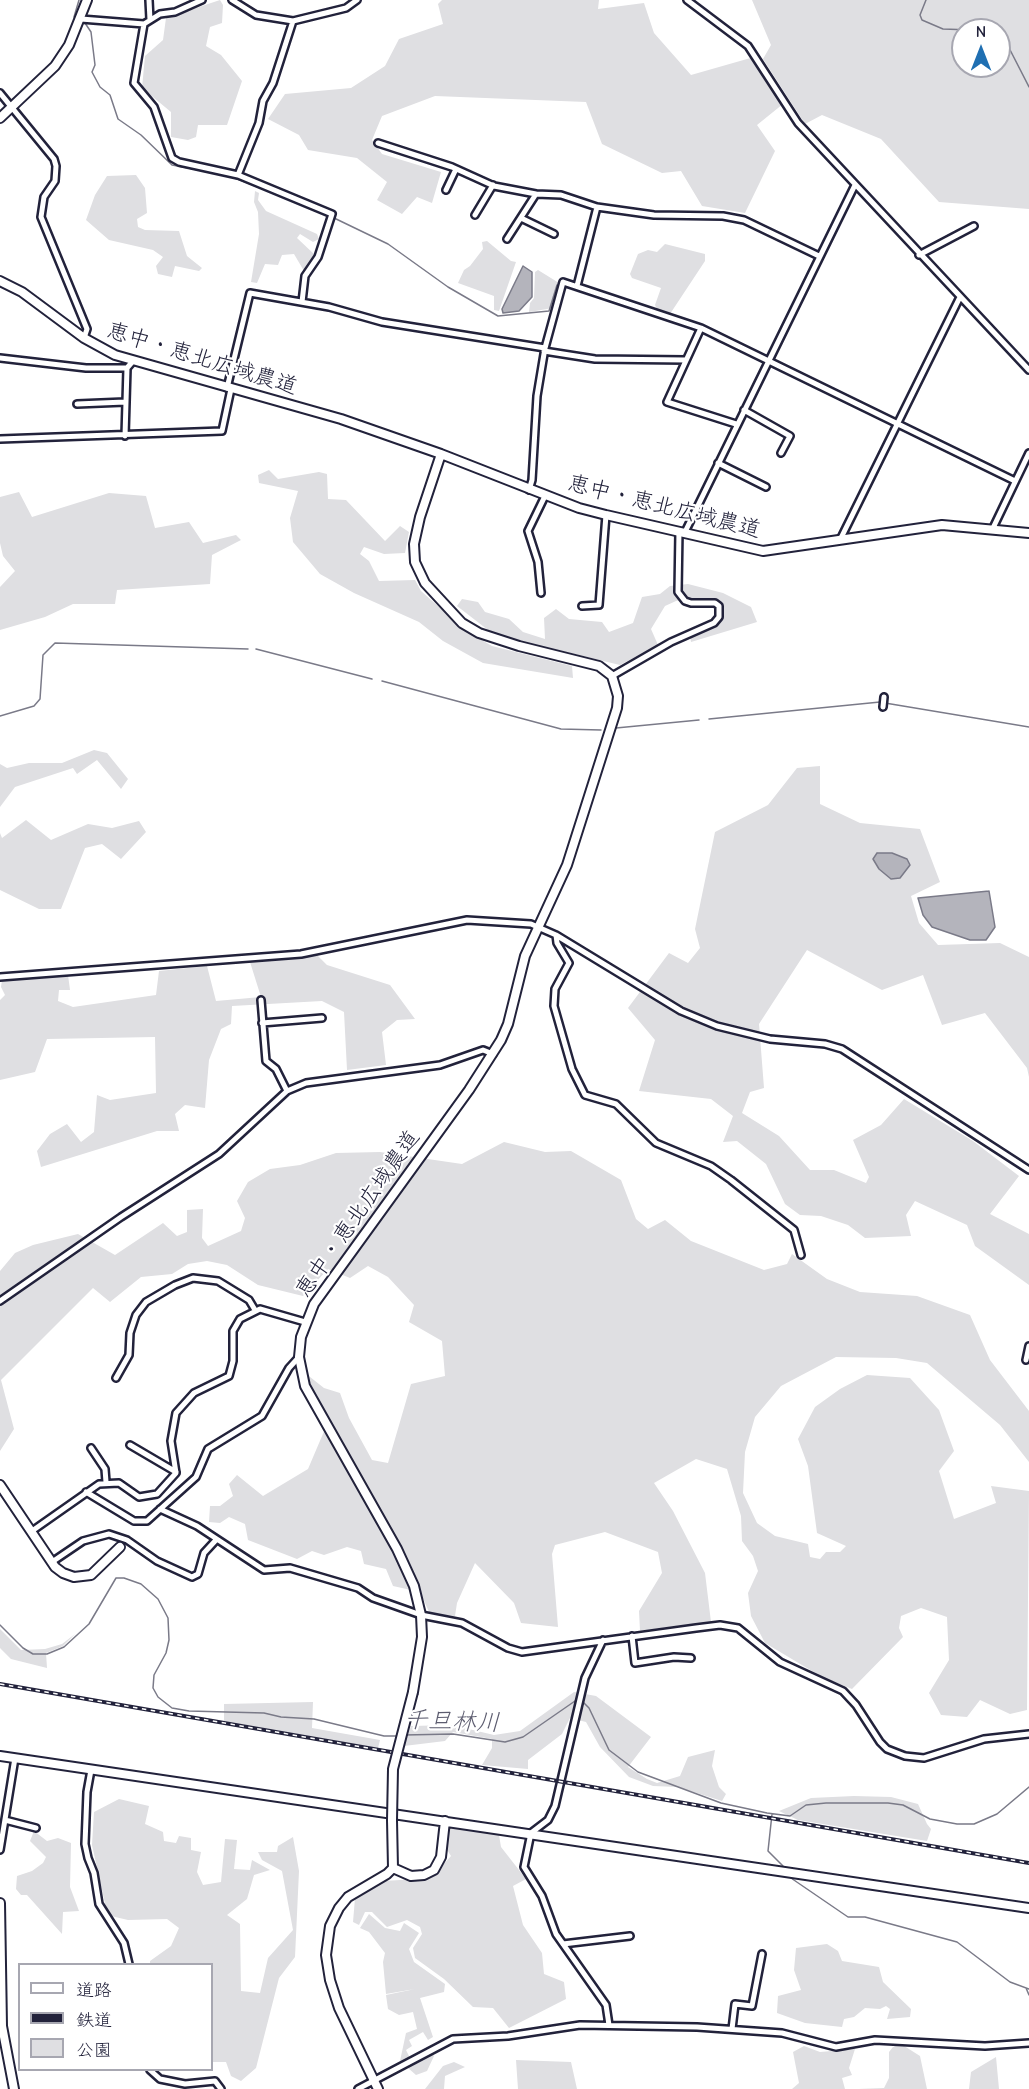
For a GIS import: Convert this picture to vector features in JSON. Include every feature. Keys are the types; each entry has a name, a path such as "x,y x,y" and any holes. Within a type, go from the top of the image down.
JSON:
{"street":[{"path":"0,118 55,66 69,45 87,0"},
{"path":"149,0 150,20"},
{"path":"81,19 144,24 202,0"},
{"path":"232,0 256,15 294,21 346,8 357,0"},
{"path":"687,0 748,46 798,123 1029,370"},
{"path":"238,175 259,123 263,101 273,84 294,21"},
{"path":"144,24 134,83 154,107 172,158 179,162 238,175 332,214 318,257 305,276 302,302"},
{"path":"0,93 56,166 58,174 44,197 40,217 87,329 84,338"},
{"path":"378,143 456,169 493,185 536,194 561,195 597,207 654,215 723,216 744,220 819,256"},
{"path":"446,190 456,169"},
{"path":"475,215 493,185"},
{"path":"441,454 420,517 414,544 415,562 425,583 462,623 478,633 519,646 590,662 612,676 671,642 714,622 719,617 719,606 716,603 691,603 685,601 678,592 682,531 769,362 855,185"},
{"path":"507,239 536,194"},
{"path":"577,286 597,207"},
{"path":"521,218 554,234"},
{"path":"919,255 974,226"},
{"name":"恵中・恵北広域農道","path":"0,281 22,292 104,350 133,361 341,419 441,454 544,496 606,515 763,551 942,525 1029,533"},
{"path":"529,490 532,480 537,396 545,349 563,282 700,328 1015,481"},
{"path":"0,439 222,431 250,293 302,302 382,322 595,359 686,360"},
{"path":"840,540 960,297"},
{"path":"700,328 667,402 736,424"},
{"path":"0,358 86,368 127,369"},
{"path":"125,436 127,369 133,361"},
{"path":"77,405 125,402"},
{"path":"744,410 790,436 781,453"},
{"path":"993,528 1029,453"},
{"path":"718,463 765,487"},
{"path":"541,593 538,562 528,531 544,496"},
{"path":"582,606 599,605 606,515"},
{"name":"恵中・恵北広域農道","path":"393,1868 393,1769 420,1659 421,1615 408,1570 310,1397 302,1378 299,1357 305,1323 324,1289 493,1054 508,1024 519,973 567,865 617,708 617,690 612,676"},
{"path":"883,707 884,698"},
{"path":"0,977 301,954 467,920 483,919 540,927 671,1006 717,1026 788,1042 825,1044 842,1049 1029,1170"},
{"path":"556,935 557,943 568,963 555,989 554,1006 572,1069 585,1095 616,1104 656,1143 711,1166 731,1180 794,1230 801,1255"},
{"path":"261,1000 266,1061 276,1069 287,1090"},
{"path":"262,1023 322,1018"},
{"path":"0,1301 121,1216 219,1154 287,1090 306,1083 440,1065 483,1050 493,1054"},
{"path":"116,1378 129,1355 130,1333 136,1315 146,1302 175,1285 193,1278 218,1281 249,1300 255,1310 305,1323"},
{"path":"32,1531 86,1492 106,1482 118,1483 139,1497 152,1497 163,1490 176,1472 171,1441 176,1413 194,1393 229,1376 233,1361 233,1331 240,1319 255,1310"},
{"path":"1026,1360 1029,1346"},
{"path":"86,1492 134,1521 147,1521 196,1477 208,1449 262,1416 289,1368 299,1357"},
{"path":"130,1445 176,1472"},
{"path":"91,1448 105,1469 106,1482"},
{"path":"0,1485 52,1562 63,1573 74,1577 86,1576 101,1568 120,1546"},
{"path":"160,1509 197,1526 264,1570 290,1568 358,1588 373,1598 421,1615 462,1623 508,1648 522,1652 720,1625 744,1630 760,1648 780,1662 843,1691 856,1705 886,1749 905,1756 924,1758 984,1739 1029,1734"},
{"path":"52,1562 83,1541 109,1534 127,1540 157,1561 192,1577 198,1574 204,1553 216,1540"},
{"path":"632,1636 635,1663 691,1658"},
{"path":"603,1640 585,1678 580,1695 555,1806 548,1820 531,1833 524,1867 542,1896 548,1916 563,1944 606,2005 609,2025"},
{"path":"0,1756 1029,1908"},
{"path":"0,1851 15,1758"},
{"path":"91,1770 87,1792 88,1858 94,1873 99,1904 124,1943 129,1963"},
{"path":"5,1820 36,1828"},
{"path":"376,2085 332,1988 327,1964 327,1940 332,1919 343,1903 393,1868 411,1876 424,1875 434,1870 444,1847 445,1821"},
{"path":"0,1903 2,2026 14,2088 4,2089"},
{"path":"563,1944 630,1936"},
{"path":"732,2029 735,2004 752,2006 762,1954"},
{"path":"358,2089 376,2085 459,2037 508,2036 580,2025 732,2029 782,2033 836,2047 875,2040 992,2046 1029,2043"},
{"path":"151,2071 167,2081 185,2084 215,2081 221,2089"}],"green space":[{"path":"220,0 223,5 222,23 210,27 206,46 221,55 242,81 227,125 198,125 196,137 188,140 171,137 171,112 142,88 145,56 163,40 166,18"},
{"path":"442,0 599,0 598,9 644,3 654,33 691,75 754,57 783,104 757,125 775,151 745,213 702,206 681,171 662,173 602,144 586,102 435,96 382,116 372,140 382,154 441,172 432,203 417,197 402,214 377,200 387,182 357,158 308,150 299,135 268,119 285,94 351,88 385,66 399,39 443,24 438,4"},
{"path":"752,0 1029,0 1029,209 939,202 881,139 822,115 805,124 763,59 771,45"},
{"path":"136,175 145,188 147,213 137,219 138,227 145,230 179,231 187,256 202,268 199,271 175,266 172,277 158,274 156,266 163,257 153,250 109,240 86,220 95,195 107,176"},
{"path":"255,191 259,193 258,200 266,211 317,234 319,239 313,242 300,234 297,238 315,255 304,271 294,254 282,255 278,265 265,264 257,283 251,282 259,234 258,212 254,202"},
{"path":"487,241 511,261 516,262 499,311 494,310 494,296 458,283 464,270 483,249 482,242"},
{"path":"665,244 705,254 705,261 670,314 657,309 655,305 661,288 632,278 630,274 638,254 648,250 657,252"},
{"path":"538,270 559,283 553,308 529,312 530,303 534,298 535,272"},
{"path":"269,470 278,479 319,472 327,474 328,499 346,500 385,541 400,526 409,532 405,553 384,554 364,547 360,554 369,561 379,581 415,580 421,591 466,631 492,646 572,666 573,678 483,663 443,641 419,622 354,593 320,574 293,542 290,518 298,491 259,483 258,475"},
{"path":"19,492 32,517 109,493 146,496 155,528 189,522 203,543 236,535 241,540 212,555 210,584 117,590 115,604 73,604 45,617 0,630 0,587 15,571 3,556 0,543 0,497"},
{"path":"688,584 723,593 751,607 757,622 691,642 690,636 721,621 723,609 717,601 689,598 676,601 665,606 651,629 658,645 620,665 516,640 488,630 457,606 462,599 478,602 485,612 509,619 523,632 545,639 544,618 556,609 569,619 602,622 609,632 633,623 642,597 660,594 670,586"},
{"path":"94,750 107,753 128,779 121,789 97,760 77,774 73,768 15,787 0,807 0,764 7,768 29,763 62,763"},
{"path":"820,766 820,804 860,823 920,829 940,882 911,896 919,923 938,945 1000,943 1029,957 1029,1077 1027,1068 985,1013 942,1025 923,975 882,990 807,950 759,1024 764,1088 750,1092 742,1113 779,1136 810,1170 834,1170 866,1183 869,1177 853,1140 881,1125 904,1099 973,1141 1019,1176 990,1214 1029,1234 1029,1285 975,1246 967,1225 915,1201 906,1215 911,1236 865,1238 848,1225 821,1216 800,1215 785,1204 766,1164 737,1141 723,1142 733,1116 711,1099 639,1091 655,1040 628,1008 669,953 688,963 700,948 695,929 715,832 768,805 797,768"},
{"path":"26,820 51,840 88,824 112,828 139,821 146,832 121,859 102,844 85,848 61,909 39,909 0,890 0,833 2,838"},
{"path":"317,955 327,965 390,985 415,1019 397,1020 382,1032 386,1065 347,1070 344,1012 322,1001 232,1006 231,1024 221,1029 209,1060 205,1108 185,1105 175,1114 179,1131 157,1131 41,1167 37,1151 50,1134 67,1124 81,1142 94,1132 97,1095 110,1100 156,1093 155,1037 47,1039 35,1072 0,1080 0,1000 5,995 1,987 2,980 68,975 70,990 59,990 58,1001 73,1007 156,995 159,971 207,966 216,1001 261,997 250,962"},
{"path":"504,1142 545,1152 571,1151 621,1180 636,1219 648,1229 665,1220 691,1241 764,1270 787,1264 792,1254 827,1279 860,1292 917,1296 970,1315 990,1360 1029,1411 1029,1462 1000,1425 927,1363 896,1358 836,1357 781,1386 755,1417 745,1452 743,1493 757,1523 775,1536 808,1544 810,1557 820,1559 826,1552 840,1552 846,1546 817,1533 808,1466 798,1439 815,1407 840,1389 867,1375 910,1378 939,1410 954,1451 939,1471 954,1519 996,1503 991,1486 1029,1491 1027,1710 1010,1714 980,1700 967,1717 941,1715 929,1693 949,1660 947,1617 921,1608 901,1616 899,1628 903,1637 852,1689 822,1677 765,1643 751,1616 748,1593 758,1571 753,1556 742,1541 741,1516 727,1469 696,1459 654,1483 673,1511 705,1573 711,1622 640,1631 639,1611 662,1573 658,1552 605,1532 555,1545 552,1554 558,1627 521,1623 514,1603 475,1563 457,1603 455,1616 430,1614 420,1592 393,1586 386,1569 364,1564 361,1551 347,1547 324,1555 312,1551 297,1559 248,1540 245,1524 229,1517 220,1523 209,1522 210,1506 220,1506 233,1496 229,1484 237,1475 263,1496 308,1469 328,1422 311,1394 305,1373 324,1388 340,1393 349,1418 372,1460 388,1463 411,1384 445,1376 442,1341 409,1322 414,1305 388,1277 368,1266 350,1278 328,1269 303,1296 258,1285 227,1265 207,1261 188,1264 172,1274 141,1277 110,1302 93,1288 1,1380 14,1429 0,1451 0,1271 15,1253 33,1245 78,1234 115,1255 163,1223 177,1236 187,1232 187,1210 203,1209 202,1238 208,1246 241,1231 245,1218 237,1201 248,1182 270,1169 300,1165 336,1153 380,1152 462,1164"},
{"path":"0,1629 21,1650 45,1649 62,1644 75,1634 63,1646 46,1653 47,1668 11,1659 0,1648"},
{"path":"574,1692 596,1696 651,1737 628,1767 647,1779 657,1783 680,1776 688,1757 715,1750 712,1766 719,1787 726,1794 722,1801 678,1787 653,1786 629,1777 600,1747 586,1722 570,1718 562,1734 528,1760 528,1769 482,1765 492,1748 492,1739 453,1732 445,1741 404,1746 411,1726 452,1725 494,1735 520,1731"},
{"path":"313,1702 312,1728 380,1740 378,1748 224,1721 224,1704"},
{"path":"891,1797 918,1804 931,1829 927,1841 798,1820 779,1811 811,1798"},
{"path":"119,1799 149,1806 145,1824 163,1832 164,1841 176,1843 179,1836 191,1838 191,1850 201,1852 197,1872 203,1885 221,1882 225,1839 237,1840 234,1869 250,1870 252,1860 270,1870 254,1875 247,1899 227,1915 240,1924 241,1991 260,1993 268,1958 293,1930 282,1871 262,1860 258,1852 277,1852 278,1846 293,1837 299,1871 295,1957 279,1978 256,2068 241,2081 231,2076 226,2062 213,2062 213,1963 150,1963 171,1946 179,1928 167,1919 128,1920 111,1916 106,1908 92,1845 94,1812"},
{"path":"449,1828 499,1835 501,1847 526,1879 513,1886 523,1925 542,1953 544,1974 564,1982 566,1999 509,2028 493,2008 473,2007 444,1979 415,1958 413,1948 422,1934 420,1927 407,1920 387,1927 372,1912 365,1912 359,1925 353,1922 355,1898 383,1881 418,1879 434,1875 451,1856 446,1848"},
{"path":"34,1831 47,1841 58,1838 71,1843 70,1887 79,1911 63,1912 62,1934 27,1895 21,1895 16,1889 17,1876 32,1871 43,1863 46,1857 30,1841"},
{"path":"369,1914 385,1928 400,1931 404,1923 419,1933 409,1949 414,1962 445,1984 444,1992 420,1998 433,2037 428,2040 423,2032 409,2040 412,2046 406,2050 412,2062 431,2052 434,2056 427,2071 416,2075 400,2061 406,2033 417,2029 413,2012 399,2015 388,2009 386,1995 415,1989 386,1994 383,1962 385,1953 369,1932 360,1928"},
{"path":"827,1944 838,1951 842,1961 879,1967 883,1982 911,2009 910,2017 887,2019 890,2009 886,2006 880,2009 865,2008 854,2017 844,2019 842,2027 805,2023 777,2013 778,1996 801,1990 794,1970 796,1948"},
{"path":"901,2044 920,2056 927,2089 858,2089 884,2088 889,2078 889,2052 893,2047"},
{"path":"804,2046 820,2052 855,2049 849,2068 852,2075 842,2078 845,2089 792,2089 799,2083 793,2052"},
{"path":"996,2057 999,2089 969,2089 971,2072"},
{"path":"516,2060 571,2062 577,2089 518,2089"},
{"path":"454,2062 465,2067 445,2076 444,2089 425,2089 443,2066"}],"shaded area":[{"path":"523,266 532,272 532,297 519,311 503,313 502,309"},
{"path":"877,853 892,853 907,859 910,865 900,878 891,879 879,869 873,859"},
{"path":"989,891 995,927 986,940 970,940 932,927 923,915 918,898"}],"waterway":[{"path":"74,17 79,0"},
{"path":"926,0 920,15 922,20 943,29 951,29"},
{"path":"85,23 91,32 95,65 92,72 100,87 110,95 118,119 141,135 172,165 210,172"},
{"path":"1011,52 1029,87"},
{"path":"232,177 297,202"},
{"path":"332,217 388,244 448,287 498,316 549,311 557,285"},
{"path":"0,716 34,706 40,699 43,655 55,643 248,649"},
{"path":"256,649 372,679"},
{"path":"382,681 561,729 601,730"},
{"path":"709,719 880,702"},
{"path":"885,703 1029,727"},
{"path":"616,728 699,720"},
{"name":"千旦林川","path":"0,1625 23,1648 33,1654 47,1654 64,1647 89,1624 116,1578 124,1578 141,1584 158,1599 168,1618 169,1640 166,1653 154,1675 153,1688 158,1697 172,1708 189,1711 264,1713 281,1717 314,1719 384,1736 399,1736"},
{"name":"千旦林川","path":"404,1735 453,1734 505,1742 523,1737 578,1701"},
{"name":"千旦林川","path":"583,1702 589,1708 609,1750 638,1772 721,1803 767,1813 790,1816 806,1805 826,1803 888,1803 903,1805 930,1819 957,1824 974,1824 997,1814 1029,1787"},
{"path":"772,1814 768,1851 783,1866"},
{"path":"788,1876 848,1917 865,1917 957,1942 1010,1982 1029,1989"},
{"path":"1026,1988 1029,1995"}],"railway":[{"path":"0,1684 1029,1863"}]}
